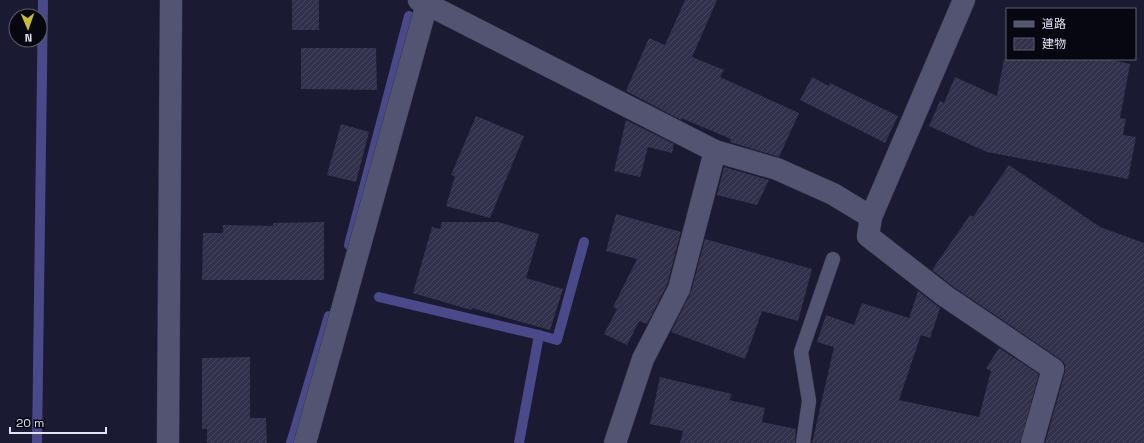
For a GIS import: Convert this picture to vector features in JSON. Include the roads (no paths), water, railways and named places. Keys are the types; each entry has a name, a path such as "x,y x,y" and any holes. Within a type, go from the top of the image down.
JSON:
{"street":[{"path":"168,443 171,0"},
{"path":"964,0 870,217 868,236 945,296 1053,368 1032,443"},
{"path":"306,443 425,1 715,151 777,169 833,194 870,217"},
{"path":"615,443 643,359 679,289 715,151"}],"lane":[{"path":"803,443 809,401 801,352 833,260"}],"waterway":[{"path":"37,443 43,0"},
{"path":"349,245 409,16"},
{"path":"539,335 557,340 584,242"},
{"path":"379,297 539,335 519,443"},
{"path":"291,443 329,316"}]}
